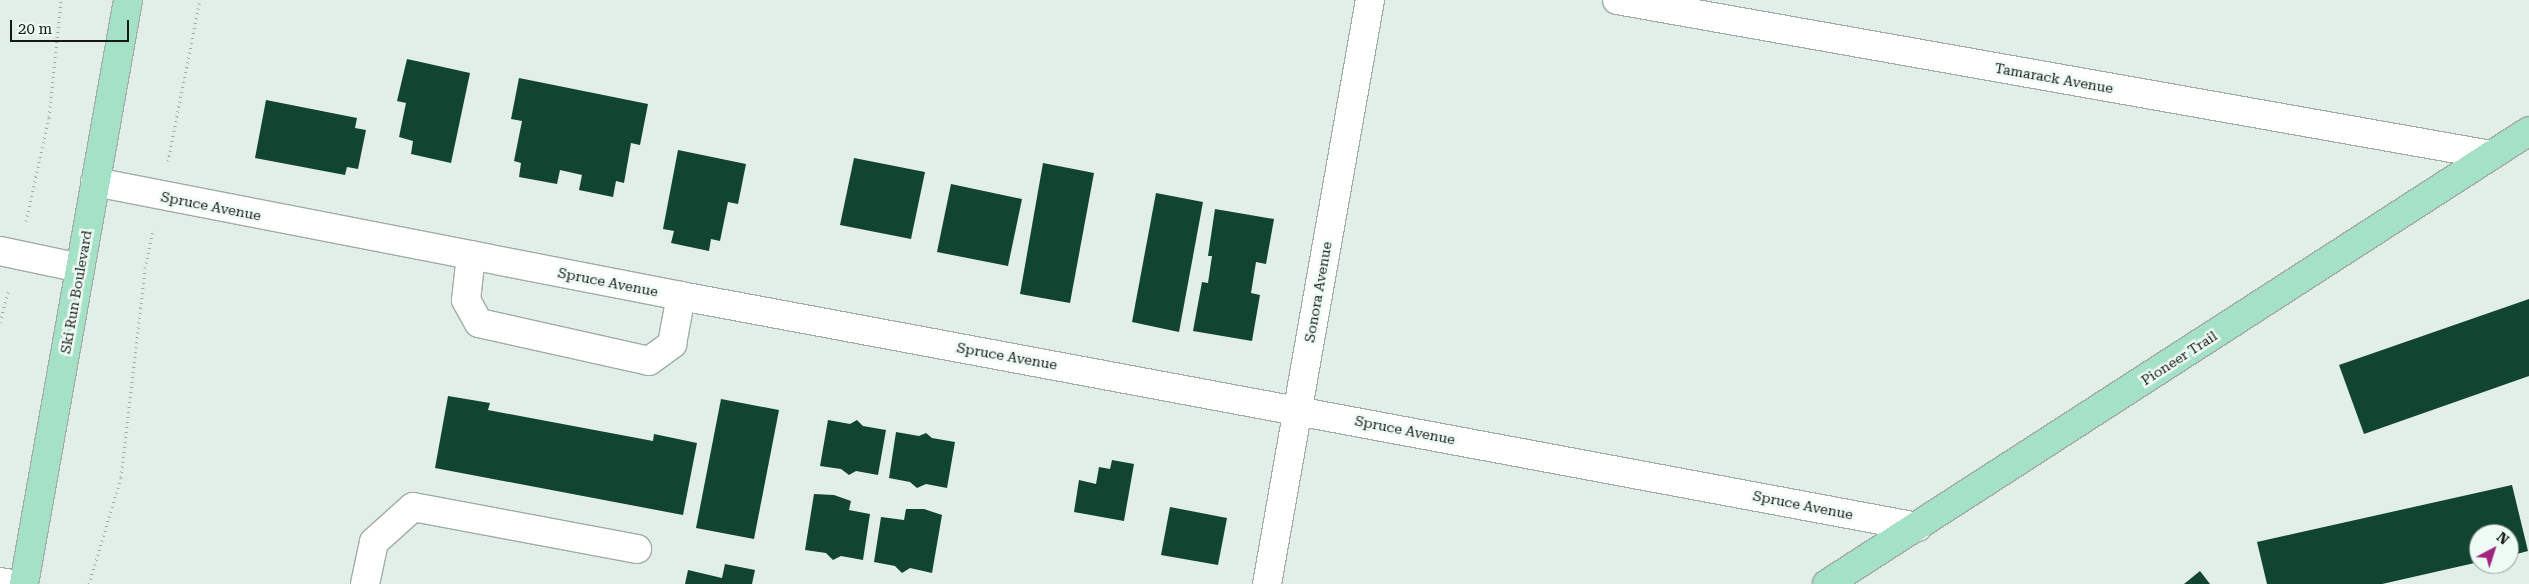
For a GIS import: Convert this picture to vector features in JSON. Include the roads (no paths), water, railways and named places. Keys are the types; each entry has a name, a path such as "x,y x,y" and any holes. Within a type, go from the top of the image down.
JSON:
{"main road":[{"name":"Ski Run Boulevard","path":"24,584 128,0"},
{"name":"Pioneer Trail","path":"1827,584 2529,131"}],"street":[{"name":"Sonora Avenue","path":"1267,584 1370,0"},
{"name":"Tamarack Avenue","path":"1616,0 2491,155"},
{"name":"Spruce Avenue","path":"95,182 681,296 1298,409 1918,527"},
{"path":"0,251 80,268"},
{"path":"471,255 466,300 479,323 649,361 672,344 681,296"},
{"path":"365,584 374,542 413,507 637,549"},
{"path":"0,582 11,584"}]}
